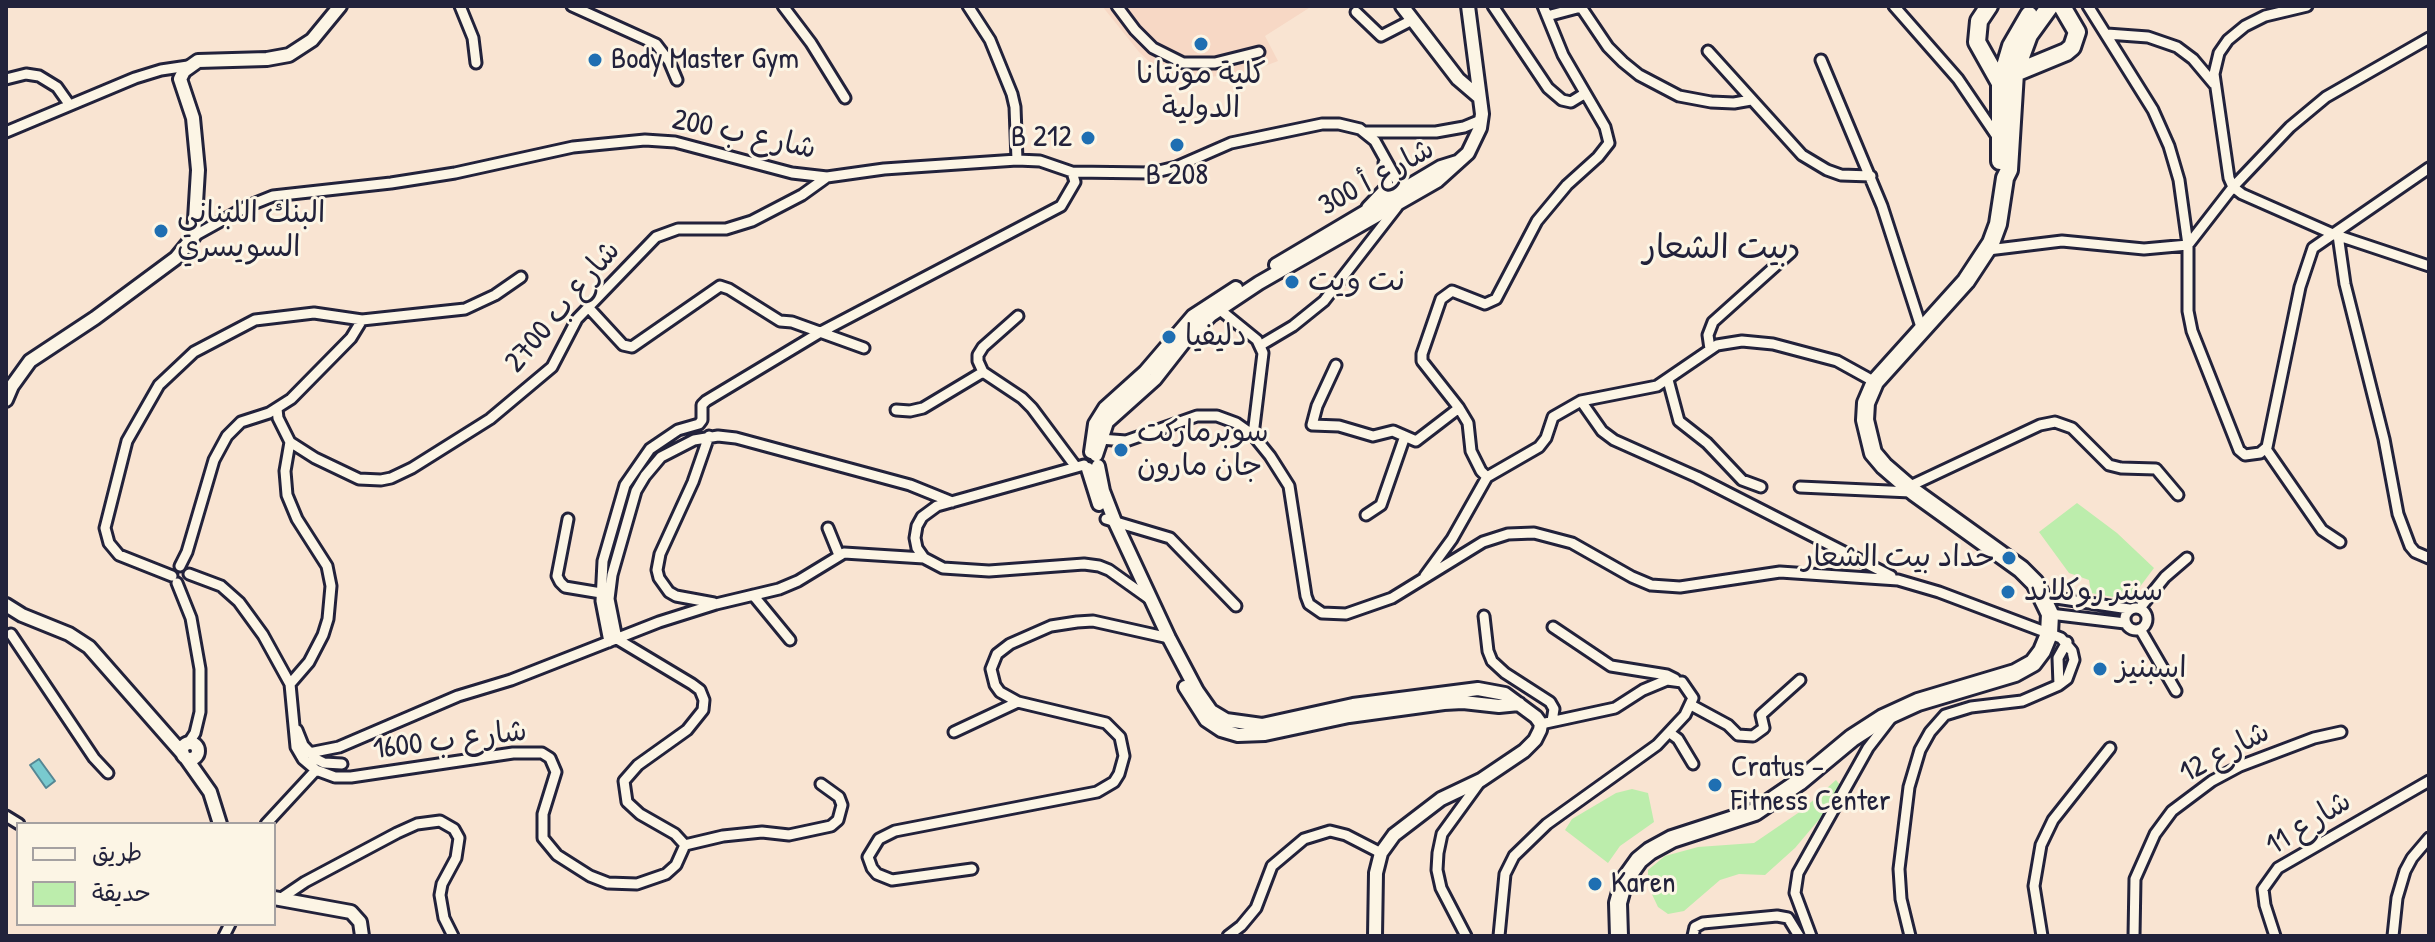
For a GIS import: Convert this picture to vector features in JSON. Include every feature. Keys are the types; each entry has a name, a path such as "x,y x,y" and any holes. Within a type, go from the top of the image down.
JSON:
{"highway":[{"path":"1989,6 1978,27 1978,45 2000,83"},
{"path":"2005,178 2000,166 2000,83 2015,38 2037,6"},
{"path":"1619,936 1617,915 1621,890 1630,870 1650,851 1672,839 1706,830 1765,806 1852,738 1898,711 1936,696 2015,673 2050,654 2050,614 2035,583 2021,569 1911,490 1880,462 1869,443 1865,412 1875,382 1966,281 1988,250 1998,224 2009,170 2015,73 2036,24 2057,7 2075,26 2076,37 2070,49 2015,73"},
{"path":"2036,24 2041,47 2049,54 2058,55"},
{"path":"1978,45 2003,46 2015,38"}],"street":[{"path":"6,132 144,75 212,59 267,59 289,55 312,40 340,6"},
{"path":"460,6 473,38 476,63"},
{"path":"572,6 656,44 669,61 677,80"},
{"path":"783,6 811,43 845,98"},
{"path":"968,6 990,40 1012,94 1017,160"},
{"path":"1117,6 1153,48 1183,63 1215,63 1259,52"},
{"path":"1402,6 1458,79 1479,97"},
{"path":"1365,132 1436,132 1481,120 1468,6"},
{"path":"1493,6 1548,88 1567,102 1584,94"},
{"path":"1894,6 1958,79 1999,141"},
{"path":"2088,6 2153,110 2169,146 2179,180 2188,245 2188,311 2196,341 2239,450 2245,455 2252,455 2266,449"},
{"path":"2307,6 2265,16 2237,31 2219,53 2215,65 2216,86 2227,169 2233,187 2242,194 2335,234 2429,266"},
{"path":"1487,477 1471,451 1468,423 1422,361 1437,306 1442,296 1452,291 1485,304 1496,299 1537,221 1567,185 1598,157 1609,141 1605,127 1563,55 1545,11 1581,7 1608,47 1623,62 1639,75 1679,96 1711,102 1751,100"},
{"path":"1356,12 1381,36 1412,20"},
{"path":"2107,34 2148,37 2177,47 2193,59 2216,86"},
{"path":"1988,250 2062,241 2144,249 2188,245 2233,187 2290,127 2326,97 2429,38"},
{"path":"1708,51 1802,155 1814,164 1841,175 1871,176"},
{"path":"1821,60 1896,241 1922,330"},
{"path":"6,400 30,361 176,258 194,236 198,179 196,138 180,79 188,66"},
{"path":"6,79 26,74 39,76 57,87 69,104"},
{"name":"شارع أ 300","path":"1089,463 1095,424 1117,404 1155,379 1168,354 1216,306 1357,216 1446,175 1472,146 1481,120"},
{"name":"شارع ب 200","path":"194,236 264,198 455,173 599,142 645,140 675,142 792,173 827,177 884,169 1017,160 1040,161 1072,172 1162,172 1222,146 1322,124 1347,125 1365,132 1379,144 1405,194"},
{"path":"1357,216 1388,185 1379,144"},
{"path":"2340,542 2322,530 2266,449 2300,287 2316,244 2429,168"},
{"path":"821,784 839,797 842,805 838,820 831,826 789,835 762,832 723,836 685,845 675,834 640,814 627,802 624,781 638,765 687,730 703,710 704,700 700,690 692,684 613,641 601,593 602,567 625,485 650,449 678,430 699,424 702,405 706,401 819,333 1050,213 1061,206 1071,192 1075,182 1072,172"},
{"name":"شارع ب 2700","path":"290,442 346,474 371,481 391,478 412,468 490,419 537,380 557,359 572,328 588,307 649,243 678,229 726,229 752,221 802,195 827,177"},
{"path":"1261,345 1293,326 1324,301 1405,194"},
{"name":"شارع أ 300","path":"1216,306 1405,194"},
{"path":"2335,234 2384,439 2398,514 2410,546 2415,552 2429,558"},
{"path":"1710,349 1708,335 1713,322 1791,252"},
{"path":"268,822 316,770 303,759 296,747 290,684 249,615 221,586 208,579 161,572 119,555 109,543 105,528 127,441 159,385 194,352 255,320 314,313 362,320 465,309 495,295 521,277"},
{"path":"588,307 627,348 720,286 780,321 792,322 864,348"},
{"path":"1216,306 1261,345 1263,372 1253,435"},
{"path":"1018,316 980,351 978,361 983,372 1022,398 1089,463 1138,591 1164,637 1197,708 1212,725 1238,735 1265,734 1287,725 1412,702 1519,704 1546,723 1615,708 1652,686 1675,679"},
{"path":"191,751 201,701 200,669 182,575 210,470 227,436 241,422 277,409 291,399 351,338 362,320"},
{"path":"1416,585 1452,539 1487,477 1539,447 1546,438 1553,417 1581,401 1605,394 1651,388 1668,380 1710,349 1724,343 1742,341 1773,344 1837,361 1875,382"},
{"path":"1336,365 1311,424 1339,426 1373,436 1389,430 1418,440 1459,408"},
{"path":"896,410 923,408 983,372"},
{"path":"1668,380 1679,421 1707,443 1742,480 1761,487"},
{"path":"1581,401 1602,431 1614,440 1697,477 1898,580 1939,592 2067,642 2074,660 2072,670 2059,685 2022,701 1957,710 1945,715 1920,750 1911,777 1900,850 1899,883 1910,936"},
{"name":"شارع أ 300","path":"1089,463 1117,404"},
{"path":"277,409 290,442 285,471 287,495 297,519 327,566 331,586 323,635 309,662 290,684"},
{"path":"1100,439 1116,441 1138,438 1197,416 1217,416 1236,423 1253,435 1289,486 1309,604 1322,613 1346,614 1392,598 1483,542 1521,533 1546,535 1572,543 1632,577 1660,586 1680,587 1780,572 1898,580"},
{"path":"1800,487 1911,490 2040,425 2055,422 2072,428 2109,465 2152,468 2160,472 2178,495"},
{"path":"613,641 609,599 613,568 636,491 654,464 670,451 694,440 709,436 736,438 910,485 952,502"},
{"path":"709,436 693,482 660,554 657,570 663,586 676,596 716,604"},
{"path":"1366,515 1381,505 1405,436"},
{"path":"924,558 915,538 917,526 929,511 1089,463"},
{"path":"568,519 557,576 565,587 601,593"},
{"path":"1110,520 1151,600 1164,637"},
{"path":"1110,520 1170,538 1236,606"},
{"path":"828,528 839,555"},
{"path":"309,753 329,750 458,696 511,680 716,604 798,581 839,555 924,558 943,568 989,571 1084,564 1109,570 1151,600"},
{"path":"2125,623 2125,614 2187,558"},
{"path":"1853,576 1857,567 1854,559"},
{"path":"602,567 613,568"},
{"path":"753,595 790,640"},
{"path":"2043,596 2134,609 2147,617 2146,624 2133,630 2125,623 2050,614"},
{"path":"6,605 69,634 89,647 159,727 191,751 210,792 219,822"},
{"path":"22,615 8,636 94,758 108,773"},
{"path":"1375,936 1375,884 1381,853 1394,835 1441,799 1481,780 1531,745 1554,709 1550,702 1492,661 1484,616"},
{"path":"972,869 892,880 877,874 868,857 879,839 895,831 1097,792 1114,782 1123,765 1120,737 1106,723 1018,702 1000,692 992,678 993,661 997,654 1010,644 1051,626 1077,622 1093,621 1164,637"},
{"path":"1499,936 1505,874 1514,856 1547,824 1643,756 1670,733 1691,705 1691,694 1682,682 1667,675 1611,666 1553,627"},
{"path":"2140,629 2176,691"},
{"path":"2059,685 2050,654 2067,642"},
{"path":"1691,705 1728,725 1738,735 1753,736 1764,728 1761,715 1800,680"},
{"path":"954,732 1018,702"},
{"path":"1811,936 1795,893 1798,873 1868,748 1898,711"},
{"path":"293,719 309,753 324,763 342,764"},
{"name":"شارع 12","path":"2134,936 2135,879 2155,834 2172,811 2212,781 2240,766 2314,738 2341,732"},
{"path":"1670,733 1678,739 1693,764"},
{"path":"351,777 342,764 343,751 352,740"},
{"path":"2042,936 2034,886 2041,845 2053,820 2110,748"},
{"name":"شارع ب 1600","path":"316,770 335,777 351,777 513,753 542,753 550,758 556,772 543,814 543,838 557,855 574,867 608,883 637,884 666,874 676,865 685,845"},
{"path":"1466,936 1441,888 1437,870 1438,853 1442,834 1481,780"},
{"name":"شارع 11","path":"2275,936 2263,889 2278,868 2429,781"},
{"path":"277,898 397,833 417,824 440,821 454,829 459,838 456,858 446,875 440,895 444,918 453,936"},
{"path":"1228,936 1256,908 1272,866 1304,839 1330,831 1346,835 1381,853"},
{"path":"2393,936 2397,898 2403,878 2412,858 2429,838"},
{"path":"277,898 351,912 360,922 362,936"},
{"path":"1693,936 1695,927 1703,923 1777,916 1788,918 1799,936"}],"shaded area":[{"name":"كلية مونتانا الدولية","path":"1102,6 1309,8 1265,36 1278,61 1252,71 1204,78 1183,77 1158,70 1139,52"}],"green space":[{"path":"2077,503 2117,533 2154,568 2130,600 2091,593 2089,580 2069,573 2039,532"},
{"path":"1836,780 1840,785 1822,816 1795,848 1765,875 1739,874 1720,880 1684,911 1668,914 1658,907 1648,886 1648,870 1665,856 1698,847 1754,843 1801,811"},
{"path":"1632,789 1648,793 1654,822 1620,846 1608,863 1565,830 1572,819 1616,793"}],"water":[{"path":"39,759 55,781 46,788 30,765"}],"place":[{"name":"كلية مونتانا الدولية","path":"1201,44"},
{"name":"Body Master Gym","path":"595,60"},
{"name":"B 212","path":"1088,138"},
{"name":"B 208","path":"1177,145"},
{"name":"البنك اللبناني السويسري","path":"161,231"},
{"name":"نت ويت","path":"1292,282"},
{"name":"دليفيا","path":"1169,337"},
{"name":"سوبرماركت جان مارون","path":"1121,450"},
{"name":"حداد بيت الشعار","path":"2009,558"},
{"name":"سنتر روكلاند","path":"2008,592"},
{"name":"اسبنيز","path":"2100,669"},
{"name":"Cratus – Fitness Center","path":"1715,785"},
{"name":"Karen","path":"1595,884"}],"district":[{"name":"بيت الشعار","path":"1716,249"}]}
